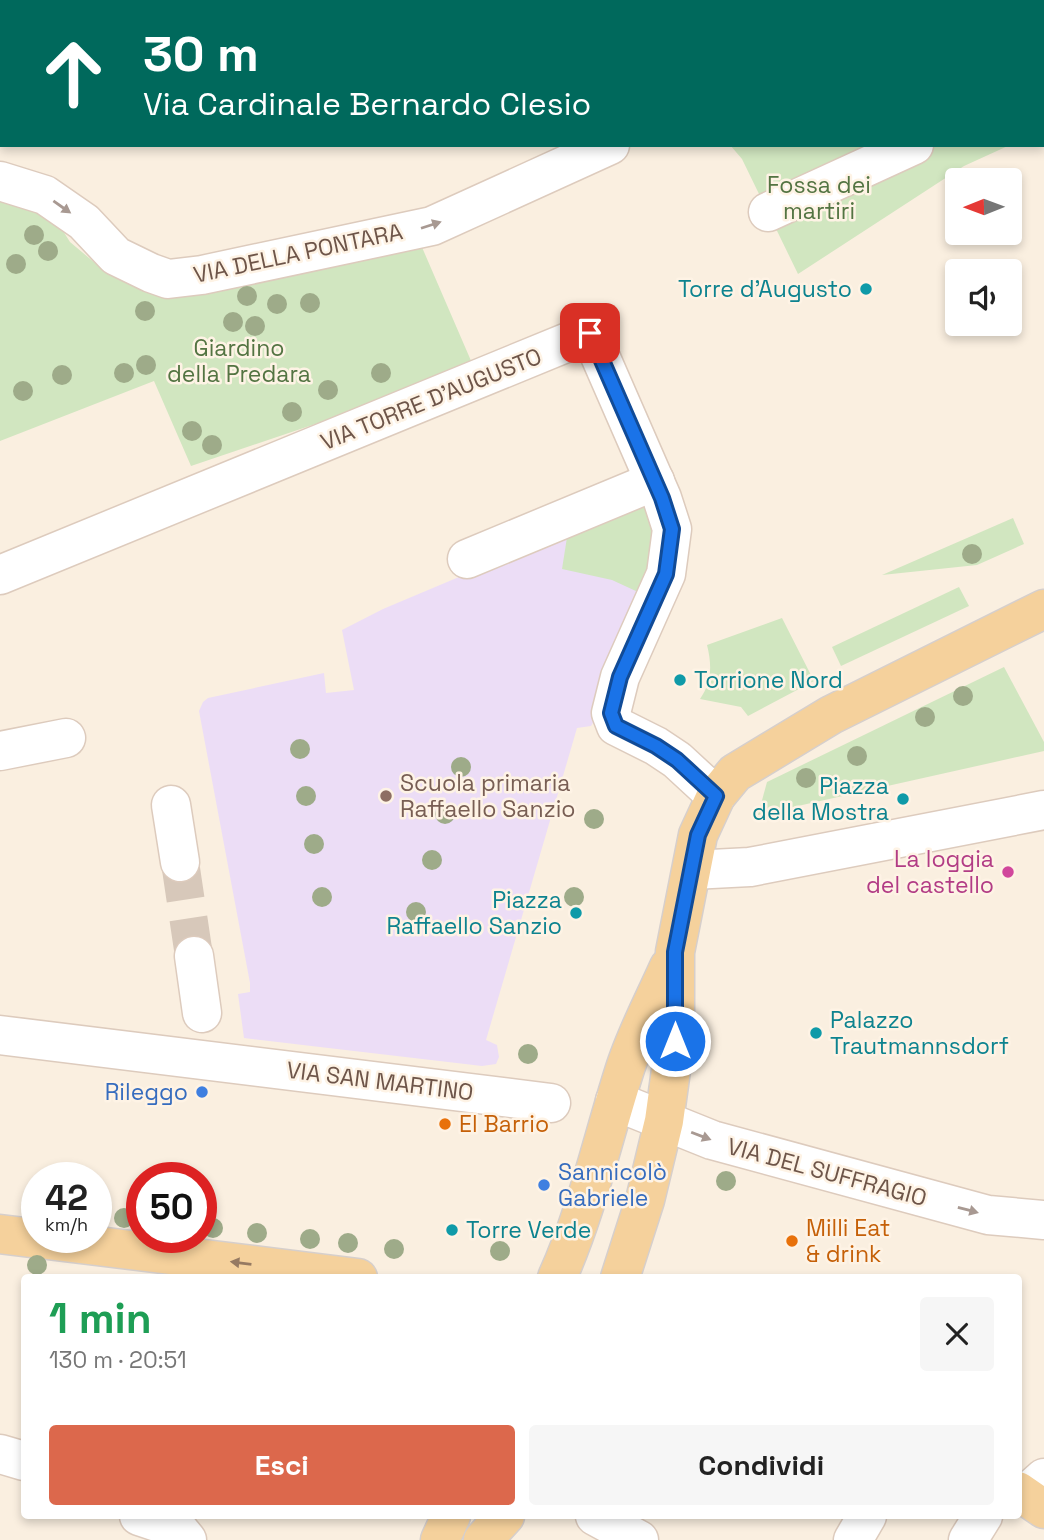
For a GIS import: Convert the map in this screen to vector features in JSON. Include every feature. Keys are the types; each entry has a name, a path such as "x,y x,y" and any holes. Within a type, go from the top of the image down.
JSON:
{"main road":[{"path":"621,1274 645,1200 664,1121 675,1041 675,952 698,835 716,796 735,773 831,715 1044,609"},
{"path":"559,1274 574,1240 624,1069 675,952"},
{"path":"0,1234 325,1274"},
{"path":"440,1540 450,1519"},
{"path":"482,1540 502,1519"}],"street":[{"name":"VIA DELLA PONTARA","path":"0,181 45,195 83,222 116,256 168,279 202,275 432,226 606,147"},
{"path":"768,212 910,147"},
{"name":"VIA TORRE D'AUGUSTO","path":"0,575 590,333 655,481 672,529 666,574 620,677 611,713 616,726 677,760 716,796"},
{"path":"467,559 655,481"},
{"path":"0,751 66,738"},
{"path":"171,805 180,862"},
{"path":"692,870 750,867 1044,810"},
{"path":"194,956 205,1036"},
{"name":"VIA SAN MARTINO","path":"0,1035 205,1036 551,1103"},
{"name":"VIA DEL SUFFRAGIO","path":"615,1101 712,1140 988,1215 1044,1220"},
{"path":"0,1454 21,1460"},
{"path":"0,1478 21,1483"},
{"path":"148,1519 178,1529 187,1540"},
{"path":"600,1519 639,1540"},
{"path":"853,1540 865,1519"},
{"path":"968,1540 981,1519"}],"shaded area":[{"name":"Scuola primaria Raffaello Sanzio","path":"568,531 660,533 596,718 591,726 577,728 486,1040 497,1045 499,1057 496,1064 482,1066 244,1038 238,994 250,992 250,983 199,711 203,702 208,698 324,673 326,693 354,690 342,630 383,609"}],"green space":[{"name":"Fossa dei martiri","path":"732,147 1006,147 961,168 945,168 945,178 798,274 742,159"},
{"name":"Giardino della Predara","path":"0,195 53,215 70,242 95,263 122,279 418,238 475,370 191,466 154,381 0,441"},
{"path":"641,503 656,522 659,534 658,560 651,598 612,580 562,569 568,531"},
{"path":"1013,518 1024,544 977,565 882,575"},
{"path":"959,587 969,606 841,666 832,647"},
{"path":"782,618 814,681 748,716 741,707 700,699 710,673 707,645"},
{"path":"1004,667 1044,742 1044,751 758,815 767,782"}],"tunnel":[{"path":"180,862 194,956"}],"place":[{"name":"Torre d’Augusto","path":"866,289"},
{"name":"Torrione Nord","path":"680,680"},
{"name":"Scuola primaria Raffaello Sanzio","path":"386,796"},
{"name":"Piazza della Mostra","path":"903,799"},
{"name":"La loggia del castello","path":"1008,872"},
{"name":"Piazza Raffaello Sanzio","path":"576,913"},
{"name":"Palazzo Trautmannsdorf","path":"816,1033"},
{"name":"Rileggo","path":"202,1092"},
{"name":"El Barrio","path":"445,1124"},
{"name":"Sannicolò Gabriele","path":"544,1185"},
{"name":"Torre Verde","path":"452,1230"},
{"name":"Milli Eat & drink","path":"792,1241"}],"route":[{"path":"590,333 662,498 672,529 666,574 620,677 611,713 616,726 677,760 716,796 698,835 675,952 675,1041"}]}
